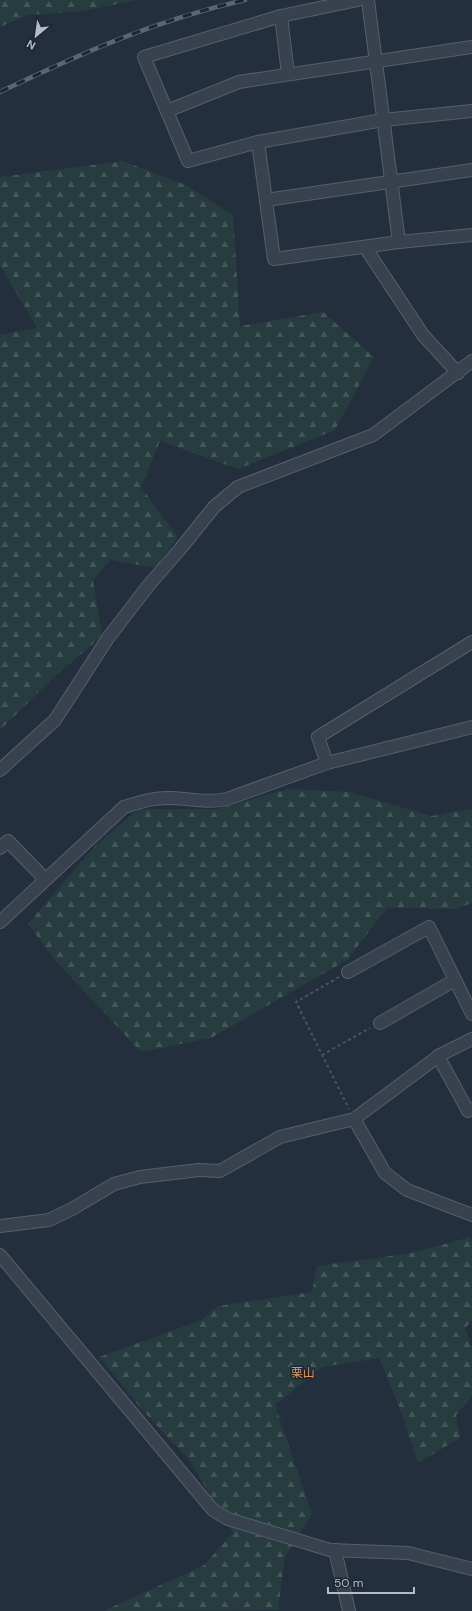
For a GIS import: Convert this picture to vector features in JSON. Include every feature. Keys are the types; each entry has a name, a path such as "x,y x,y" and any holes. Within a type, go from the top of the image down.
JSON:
{"street":[{"path":"358,0 281,16 144,57 188,162 258,142 383,120 472,111"},
{"path":"368,0 399,242"},
{"path":"281,16 288,74"},
{"path":"167,111 239,82 376,60 472,47"},
{"path":"258,142 274,259 365,246 472,235"},
{"path":"266,200 472,170"},
{"path":"365,246 423,335 458,373"},
{"path":"0,770 55,720 108,638 148,586 214,507 238,487 373,435 458,373 472,361"},
{"path":"327,763 318,737 472,642"},
{"path":"0,922 124,807 150,799 164,798 212,802 227,799 327,763 472,727"},
{"path":"0,848 8,841 45,879"},
{"path":"348,972 429,927 472,1014"},
{"path":"380,1023 455,980"},
{"path":"0,1226 48,1220 72,1209 114,1184 140,1177 199,1170 220,1171 280,1137 354,1119 438,1056 472,1039"},
{"path":"438,1056 468,1111 472,1109"},
{"path":"354,1119 384,1173 407,1190 472,1215"},
{"path":"0,1255 213,1510 228,1519 335,1550 408,1553 472,1569"},
{"path":"335,1550 349,1611"}],"path":[{"path":"348,972 296,1002 354,1119"},
{"path":"322,1056 380,1023"}],"green space":[{"path":"0,0 137,0 83,11 28,15 0,27"},
{"path":"123,161 186,185 233,215 240,326 323,312 374,357 335,430 238,469 160,441 141,487 178,537 155,568 110,560 93,581 102,636 53,678 0,730 0,335 37,328 0,265 0,177"},
{"path":"288,789 349,792 431,816 472,809 472,903 455,909 387,908 347,960 211,1038 141,1052 54,959 28,924 93,848 138,809 217,809"},
{"path":"470,1237 472,1243 472,1321 465,1328 472,1347 472,1396 456,1415 460,1438 418,1463 400,1409 379,1358 322,1367 275,1405 312,1514 285,1557 278,1610 103,1611 203,1566 233,1533 190,1461 144,1412 99,1357 202,1320 218,1306 312,1292 317,1266 411,1253"}],"railway":[{"path":"0,92 60,64 120,39 181,17 245,0"}],"district":[{"name":"栗山","path":"303,1373"}]}
